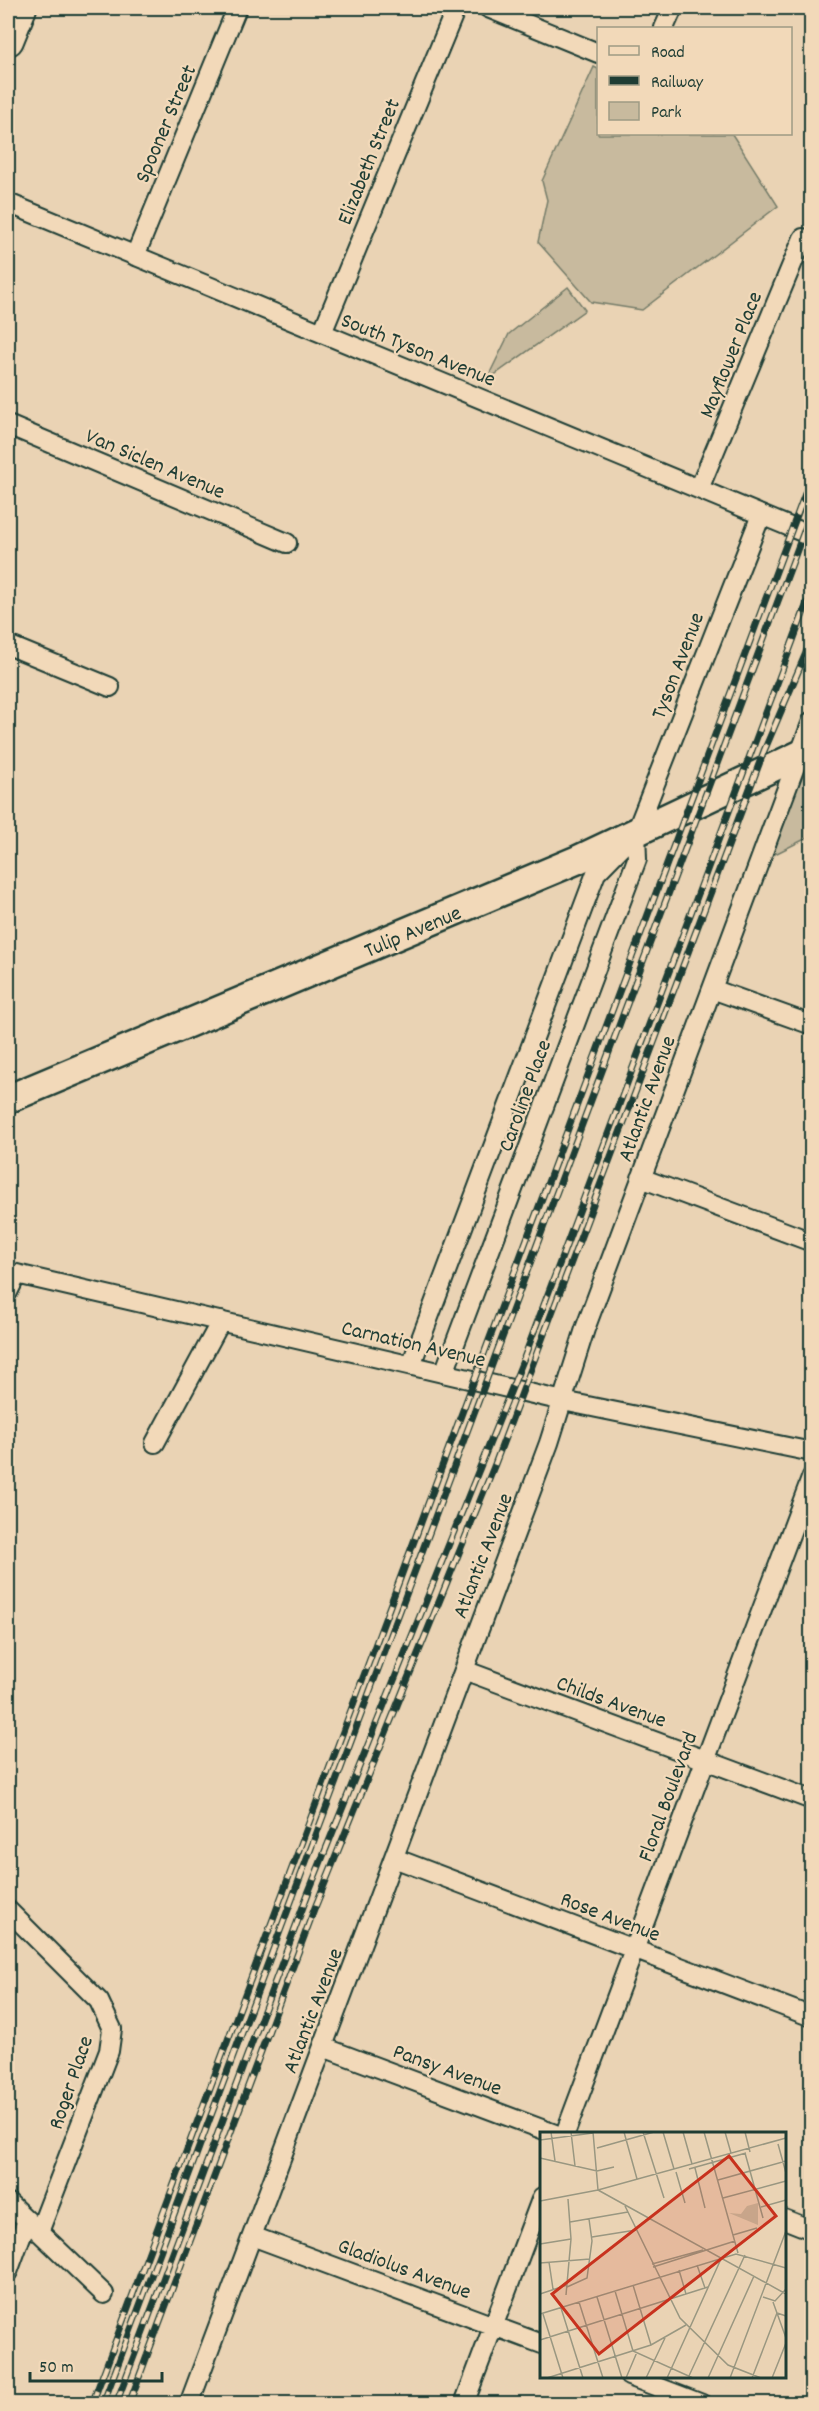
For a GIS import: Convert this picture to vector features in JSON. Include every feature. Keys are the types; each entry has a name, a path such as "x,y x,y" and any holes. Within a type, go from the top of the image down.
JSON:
{"main road":[{"path":"8,40 21,8"},
{"name":"Tulip Avenue","path":"8,1099 535,878 804,752"}],"street":[{"name":"Spooner Street","path":"135,256 237,8"},
{"name":"Elizabeth Street","path":"322,333 456,8"},
{"path":"488,8 597,53"},
{"path":"664,27 673,8"},
{"name":"South Tyson Avenue","path":"8,203 812,536"},
{"name":"Mayflower Place","path":"699,489 803,238"},
{"name":"Van Siclen Avenue","path":"8,425 287,543"},
{"name":"Tyson Avenue","path":"636,832 761,515"},
{"path":"8,645 110,687"},
{"name":"Atlantic Avenue","path":"189,2403 464,1670 563,1401 585,1329 712,989 804,752 812,721"},
{"path":"411,1365 596,873 636,832"},
{"name":"Caroline Place","path":"444,1373 637,859 636,832"},
{"path":"712,989 812,1025"},
{"path":"641,1178 812,1242"},
{"path":"8,1292 12,1273"},
{"name":"Carnation Avenue","path":"12,1273 563,1401 812,1452"},
{"path":"155,1443 221,1321"},
{"name":"Floral Boulevard","path":"565,2132 812,1476"},
{"name":"Childs Avenue","path":"464,1670 812,1800"},
{"name":"Rose Avenue","path":"394,1858 812,2017"},
{"name":"Roger Place","path":"8,1910 99,2001 106,2011 112,2029 109,2051 33,2226 8,2272"},
{"name":"Pansy Avenue","path":"323,2047 552,2132"},
{"path":"8,2202 104,2294"},
{"path":"464,2403 540,2202"},
{"path":"786,2220 812,2230"},
{"name":"Gladiolus Avenue","path":"252,2236 540,2343"},
{"path":"634,2378 702,2403"}],"green space":[{"path":"594,67 597,68 597,135 733,135 778,206 642,310 591,302 538,242 547,200 542,181"},
{"path":"568,287 585,310 486,381 509,334"},
{"path":"811,764 811,836 771,856 796,772"}],"railway":[{"path":"92,2404 812,475"},
{"path":"103,2404 812,510"},
{"path":"116,2404 309,1891 524,1358 812,590"},
{"path":"129,2404 314,1910 495,1464 764,751 812,639"}]}
